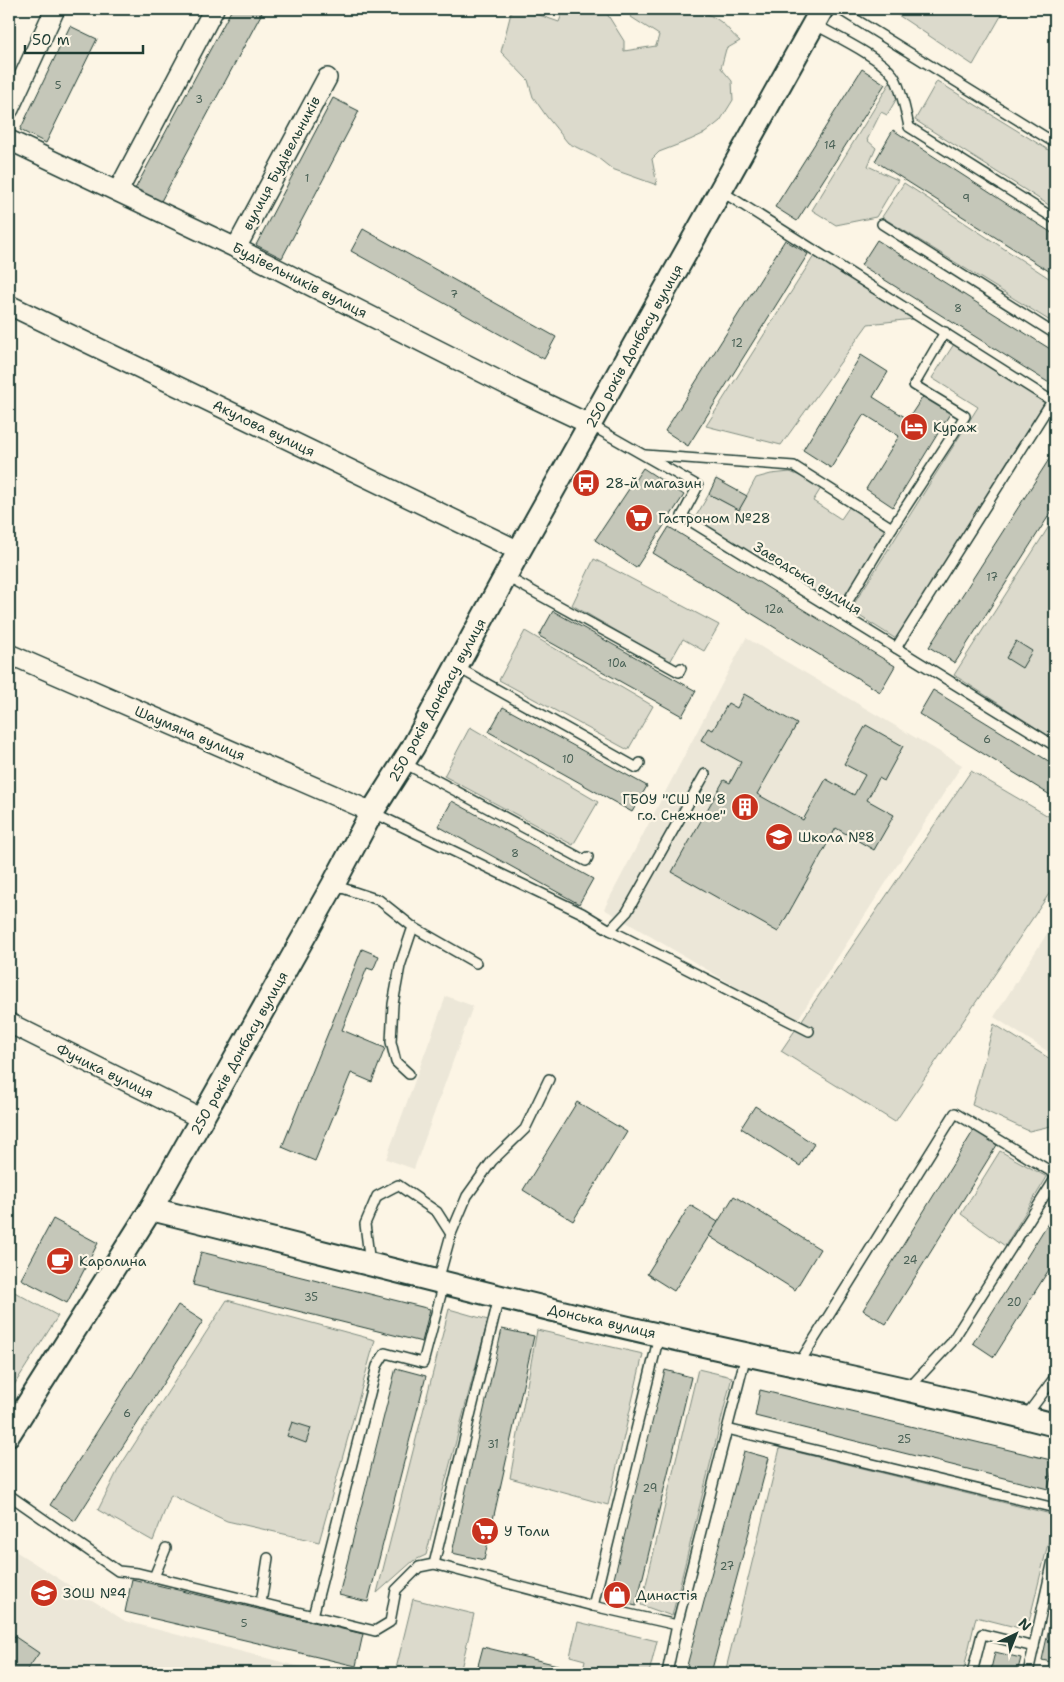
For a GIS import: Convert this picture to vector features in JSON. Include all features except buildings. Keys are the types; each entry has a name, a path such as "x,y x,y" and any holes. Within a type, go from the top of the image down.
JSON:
{"street":[{"path":"9,109 56,9"},
{"path":"118,191 214,9"},
{"name":"250 років Донбасу вулиця","path":"9,1434 151,1209 372,812 404,763 518,551 818,17"},
{"name":"вулиця Будівельників","path":"236,248 327,78"},
{"name":"Будівельників вулиця","path":"9,140 236,248 519,391 589,424"},
{"name":"Акулова вулиця","path":"9,305 518,551"},
{"name":"Шаумяна вулиця","path":"9,654 372,812"},
{"name":"Фучика вулиця","path":"9,1022 202,1119"},
{"name":"Донська вулиця","path":"151,1209 659,1335 907,1389 1055,1425"}],"lane":[{"path":"839,9 1055,144"},
{"path":"818,17 882,64 894,76 909,127 1055,219"},
{"path":"721,191 1054,400 896,648"},
{"path":"882,224 1055,334"},
{"path":"840,614 892,528 965,416 914,385 945,332"},
{"name":"Заводська вулиця","path":"589,424 698,486 682,516 1055,746"},
{"path":"642,454 794,466 892,528"},
{"path":"505,576 679,672 681,668"},
{"path":"456,667 637,768 640,763"},
{"path":"404,763 586,861 588,857"},
{"path":"610,930 627,912 705,774"},
{"path":"372,812 576,910 610,930 809,1031"},
{"path":"333,885 380,900 413,927 476,963"},
{"path":"409,1074 396,1062 392,1042 393,1004 400,966 413,927"},
{"path":"314,1616 377,1366 385,1353 423,1363 451,1234 467,1196 492,1161 525,1129 550,1079"},
{"path":"798,1366 955,1113 1055,1174"},
{"path":"907,1389 951,1343 1055,1179"},
{"path":"370,1264 365,1224 377,1196 398,1185 438,1212 451,1234"},
{"path":"434,1564 500,1297"},
{"path":"593,1606 659,1335"},
{"path":"667,1673 677,1625 746,1354"},
{"path":"1025,1417 1055,1377"},
{"path":"727,1429 1055,1508"},
{"path":"9,1495 118,1571 154,1577 375,1631 390,1622 396,1590 419,1567 434,1564 593,1606 677,1625"},
{"path":"154,1577 166,1548"},
{"path":"1028,1673 1055,1551"},
{"path":"261,1603 268,1558"},
{"path":"972,1673 982,1634 1034,1647"}],"shaded area":[{"path":"675,8 687,9 711,16 723,24 740,41 726,49 721,68 732,81 733,100 720,121 705,133 659,152 652,159 657,185 612,169 598,158 568,143 533,97 528,80 501,52 512,9 522,9 559,22 564,9 604,9 624,41 624,51 656,46 659,35 631,17 626,9"},
{"path":"889,9 1005,9 973,65"},
{"path":"894,76 900,93 887,115 881,112 867,140 876,148 868,166 898,180 876,217 836,225 812,210"},
{"path":"937,81 1055,154 1055,209 915,120"},
{"path":"904,183 1055,282 1055,324 882,217"},
{"path":"814,256 913,319 868,324 781,445 706,426"},
{"path":"954,344 1045,402 896,639 850,610 978,407 932,378"},
{"path":"790,472 823,485 813,501 841,519 852,503 892,528 840,614 692,523 709,494 739,510 756,478"},
{"path":"1055,517 1055,740 954,675"},
{"path":"594,559 719,625 704,651 683,639 670,662 572,605"},
{"path":"525,631 653,706 628,750 499,680"},
{"name":"Школа №8","path":"746,638 962,765 796,1022 604,909"},
{"path":"470,727 598,802 573,845 444,776"},
{"path":"971,771 1055,820 1055,885 895,1122 781,1051"},
{"path":"1055,921 1055,1056 994,1017"},
{"path":"446,996 473,1006 414,1169 386,1159"},
{"path":"994,1024 1055,1062 1055,1125 1029,1131 972,1105"},
{"path":"1000,1151 1047,1177 1005,1246 961,1214"},
{"path":"9,1289 58,1316 9,1393"},
{"path":"227,1300 375,1340 319,1542 227,1521 171,1495 153,1541 98,1510 119,1468"},
{"path":"449,1309 488,1320 426,1555 413,1561 377,1593"},
{"path":"537,1330 643,1354 608,1505 510,1478"},
{"path":"698,1369 732,1377 672,1616 641,1605"},
{"path":"780,1448 1055,1515 1027,1630 976,1617 963,1673 725,1673"},
{"name":"ЗОШ №4","path":"9,1547 125,1621 323,1673 9,1673"},
{"path":"413,1599 474,1614 460,1673 395,1673"},
{"path":"578,1622 657,1641 649,1673 582,1673 585,1660 570,1656"}],"place":[{"name":"Кураж","path":"914,427"},
{"name":"28-й магазин","path":"586,483"},
{"name":"Гастроном №28","path":"639,518"},
{"name":"ГБОУ \"СШ № 8 г.о. Снежное\"","path":"745,807"},
{"name":"Школа №8","path":"779,837"},
{"name":"Каролина","path":"60,1261"},
{"name":"У Толи","path":"485,1531"},
{"name":"ЗОШ №4","path":"44,1593"},
{"name":"Династія","path":"617,1595"}]}
